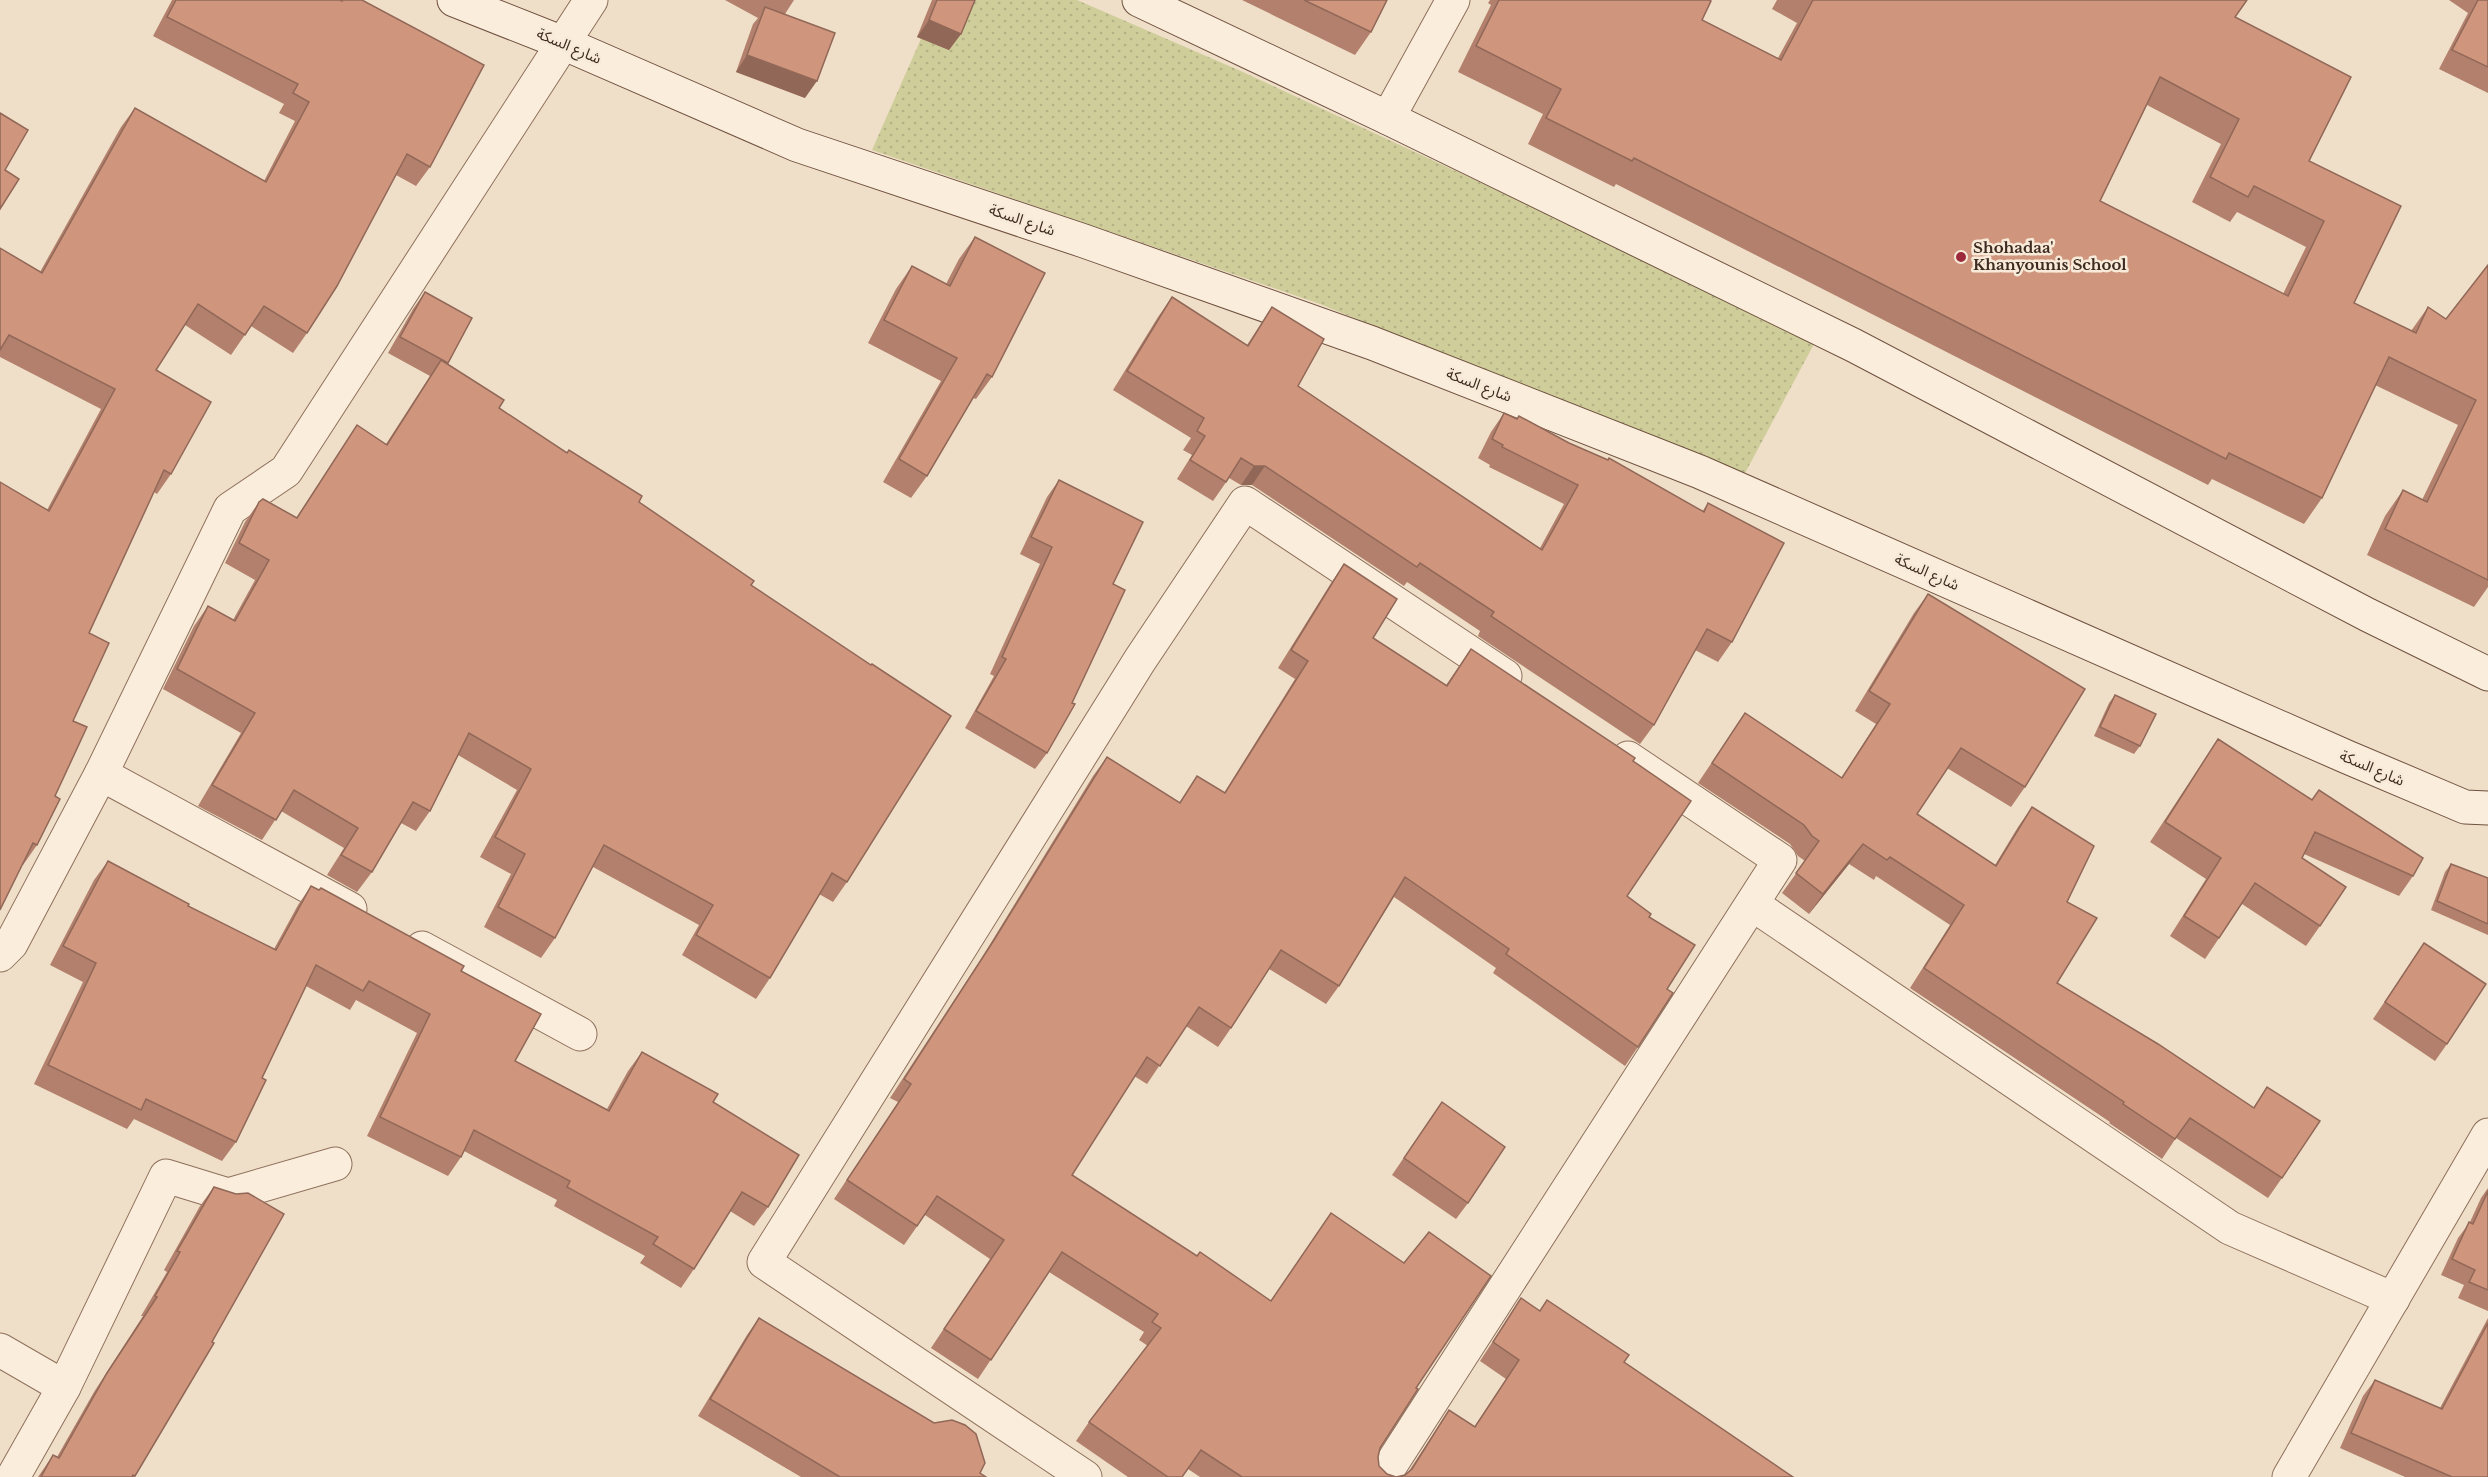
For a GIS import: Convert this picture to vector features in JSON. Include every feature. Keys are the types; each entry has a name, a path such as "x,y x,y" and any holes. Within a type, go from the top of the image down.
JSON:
{"street":[{"name":"شارع السكة","path":"454,0 563,43 797,145 1084,241 1372,343 1700,472 2347,757 2465,807 2488,808"},
{"path":"0,955 11,944 101,774 230,509 286,471 591,0"},
{"path":"1139,0 1388,118 1853,345 2368,615 2488,674"},
{"path":"1388,118 1453,0"},
{"path":"1085,1477 764,1262 1140,660 1245,503 1533,694"},
{"path":"1383,1477 1780,860 1602,741"},
{"path":"101,774 580,1034"},
{"path":"1752,904 2230,1228 2393,1299"},
{"path":"2289,1477 2488,1135"},
{"path":"13,1477 64,1387 166,1176 228,1195 335,1164"},
{"path":"0,1350 64,1387"}],"shaded area":[{"path":"938,0 1077,0 1243,72 1606,241 1814,344 1743,477 1320,304 872,150"}],"building":[{"path":"176,0 362,0 484,65 430,167 407,154 337,286 307,333 264,306 245,335 198,304 156,370 211,402 171,474 164,470 89,633 109,643 73,721 87,727 55,796 60,799 37,845 33,843 0,910 0,482 49,511 115,389 9,335 0,350 0,248 42,273 135,108 266,182 309,102 293,93 298,84 167,17"},
{"path":"937,0 975,0 961,34 929,20"},
{"path":"1304,0 1387,0 1371,32"},
{"path":"1499,0 1709,0 1711,1 1702,20 1781,60 1813,0 2247,0 2235,17 2351,77 2309,161 2401,206 2354,303 2416,333 2428,307 2446,319 2488,265 2488,580 2385,529 2403,490 2427,502 2476,400 2389,357 2322,498 2229,453 2226,459 1634,158 1632,161 1546,118 1561,89 1476,46","holes":["2160,77 2239,119 2210,177 2248,197 2254,186 2324,221 2288,296 2100,201"]},
{"path":"2478,0 2488,0 2488,67 2452,50"},
{"path":"765,7 835,33 817,81 747,55"},
{"path":"0,113 28,130 5,170 19,179 0,209"},
{"path":"975,237 1045,273 992,377 987,374 927,476 899,459 957,358 884,320 912,266 950,286"},
{"path":"425,292 472,318 448,363 400,337"},
{"path":"1172,297 1248,346 1272,307 1324,339 1298,386 1542,550 1578,485 1502,447 1503,445 1492,439 1504,413 1517,419 1519,416 1569,443 1608,460 1609,458 1704,512 1708,503 1784,543 1732,642 1707,629 1654,725 1491,616 1494,612 1420,563 1417,567 1265,466 1254,466 1241,458 1226,482 1190,460 1205,436 1197,431 1204,418 1127,371"},
{"path":"441,360 504,400 499,408 567,453 569,450 642,496 639,502 754,581 751,585 951,716 847,882 832,873 770,978 696,935 713,905 604,845 555,938 498,907 525,854 495,837 531,769 469,733 430,811 413,802 372,872 341,855 358,828 294,790 276,820 212,785 255,713 177,669 208,606 235,621 269,560 239,543 259,502 263,499 297,518 357,425 387,445"},
{"path":"1059,480 1143,522 1113,584 1125,590 1072,703 1075,704 1047,753 976,711 1006,659 1002,657 1052,547 1031,537"},
{"path":"1344,564 1397,599 1373,638 1447,686 1471,649 1635,758 1633,761 1691,801 1627,896 1651,914 1649,917 1695,945 1667,989 1673,993 1638,1047 1506,954 1509,949 1405,877 1339,986 1281,950 1231,1028 1199,1007 1160,1066 1147,1057 1072,1175 1197,1256 1200,1252 1271,1301 1331,1213 1404,1263 1429,1232 1491,1276 1416,1388 1418,1389 1380,1448 1379,1466 1387,1474 1396,1477 1242,1477 1201,1450 1182,1477 1168,1477 1089,1422 1161,1328 1152,1322 1158,1314 1062,1252 991,1360 944,1329 1004,1240 937,1196 917,1226 847,1180 911,1084 904,1079 994,940 1107,757 1180,803 1197,776 1225,793 1308,661 1291,650"},
{"path":"1928,594 2085,689 2025,787 1961,748 1917,814 1996,866 2032,807 2094,846 2067,902 2097,918 2057,983 2158,1044 2254,1108 2267,1087 2320,1121 2282,1178 2190,1118 2175,1139 2123,1104 2124,1102 1924,968 1964,905 1890,857 1887,860 1863,844 1823,894 1796,873 1819,841 1804,825 1712,763 1745,713 1842,778 1890,704 1869,691"},
{"path":"2115,695 2156,714 2140,746 2100,727"},
{"path":"2218,739 2312,800 2319,790 2423,858 2413,876 2315,832 2302,858 2346,887 2320,926 2255,883 2219,938 2184,916 2221,858 2165,822"},
{"path":"108,861 189,904 188,906 276,950 311,886 319,890 321,888 464,966 461,971 541,1014 515,1061 609,1111 642,1052 718,1094 713,1102 799,1155 768,1207 742,1192 694,1269 653,1244 658,1237 567,1187 570,1181 474,1130 461,1157 380,1117 430,1014 369,981 363,991 316,965 262,1078 266,1080 236,1142 146,1099 141,1110 48,1065 96,963 63,946"},
{"path":"2451,864 2488,878 2488,924 2437,901"},
{"path":"2424,943 2486,984 2447,1044 2385,1002"},
{"path":"1442,1102 1505,1147 1468,1203 1404,1158"},
{"path":"214,1187 236,1194 248,1193 284,1214 212,1342 214,1343 135,1476 41,1477 53,1455 59,1458 107,1373 157,1297 155,1296 180,1252 177,1251"},
{"path":"2488,1191 2488,1290 2469,1282 2475,1270 2452,1259 2469,1222 2473,1224"},
{"path":"1521,1298 1540,1311 1547,1300 1629,1355 1624,1362 1793,1477 1396,1477 1405,1475 1412,1469 1449,1410 1475,1427 1519,1360 1493,1342"},
{"path":"759,1318 934,1423 952,1420 965,1425 976,1434 985,1463 980,1473 986,1477 840,1477 710,1399"},
{"path":"2488,1323 2488,1477 2452,1477 2351,1433 2375,1380 2442,1409"}],"place":[{"name":"Shohadaa' Khanyounis School","path":"1961,257"}]}
